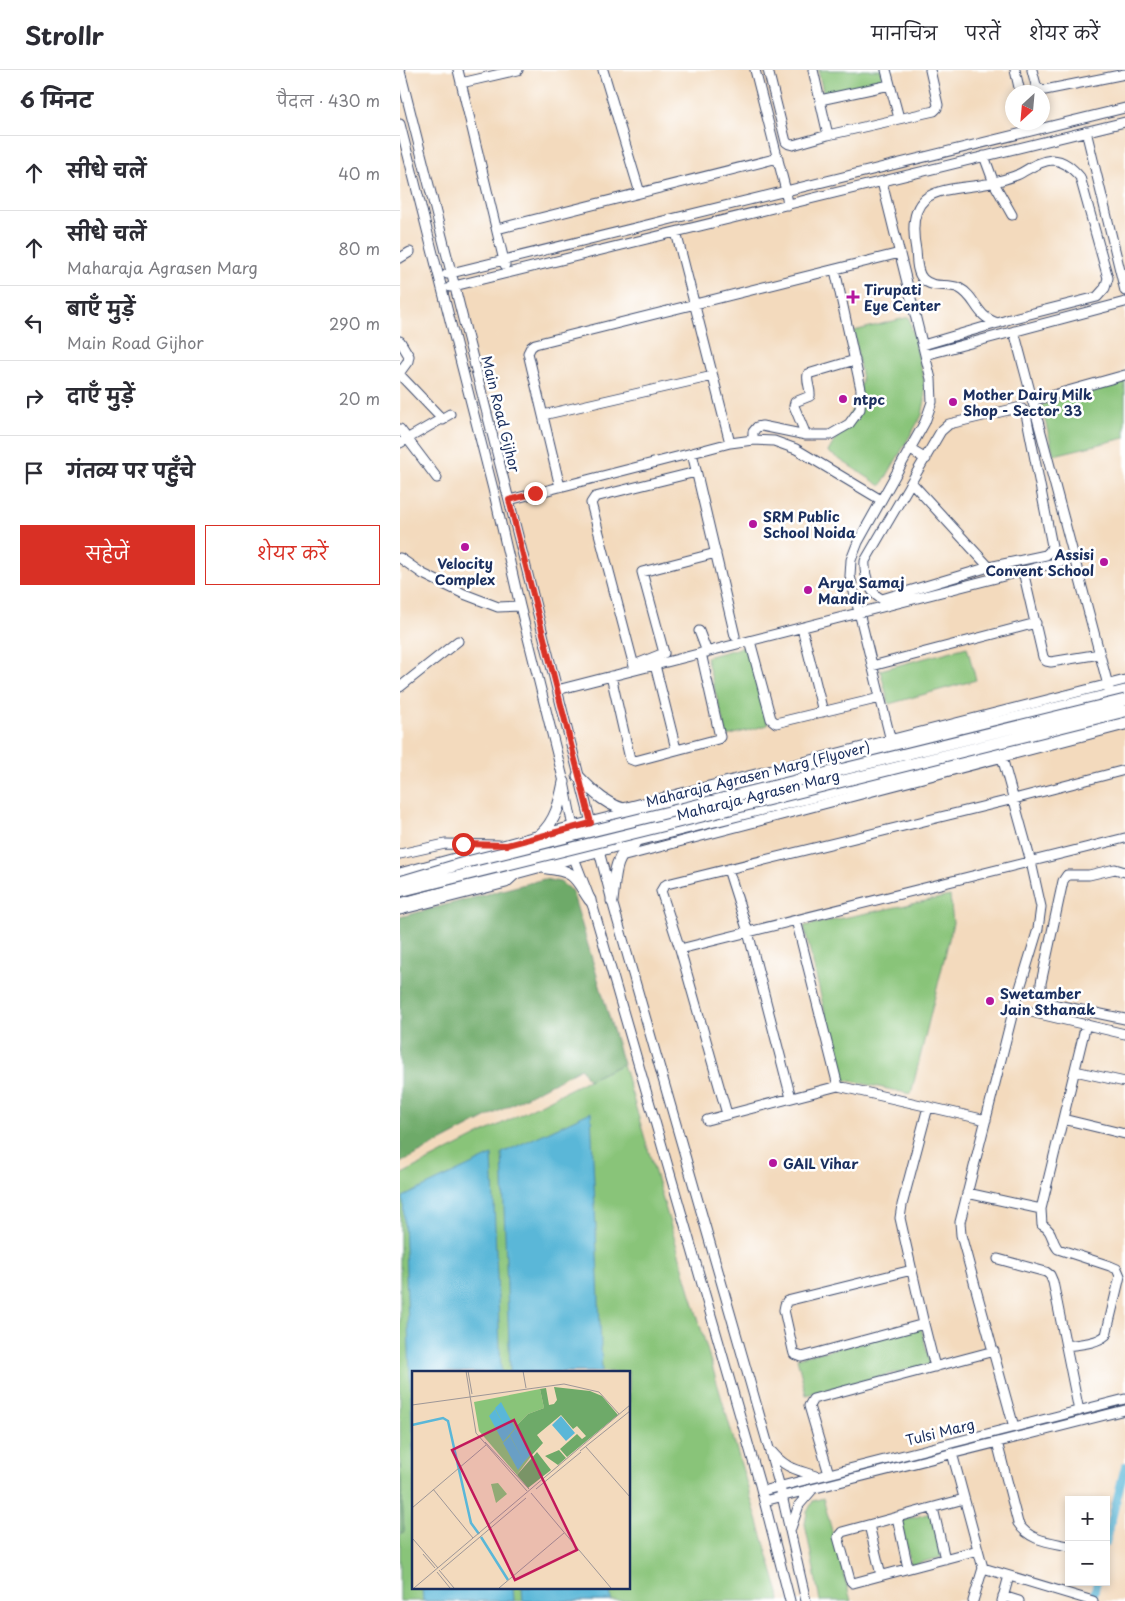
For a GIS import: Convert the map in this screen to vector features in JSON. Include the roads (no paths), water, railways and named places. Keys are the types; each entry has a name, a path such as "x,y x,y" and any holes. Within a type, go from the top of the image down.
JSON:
{"main road":[{"name":"Maharaja Agrasen Marg","path":"400,874 573,827 779,777 892,745 1055,709 1109,690 1125,691"},
{"name":"Maharaja Agrasen Marg (Flyover)","path":"400,882 530,846 1125,700"},
{"path":"1055,709 1062,735"},
{"name":"Maharaja Agrasen Marg (Flyover)","path":"400,891 1125,711"},
{"name":"Maharaja Agrasen Marg","path":"400,904 787,802 1002,754 1062,735 1125,719"},
{"path":"578,776 596,794 610,804 621,809 636,812"},
{"path":"779,777 787,802"},
{"path":"539,836 553,821 558,810 564,782"},
{"path":"612,901 617,864 625,849 642,839"},
{"path":"538,867 567,871 574,877 590,900"}],"street":[{"name":"Main Road Gijhor","path":"400,70 591,823"},
{"path":"458,70 505,261 506,272"},
{"path":"461,83 518,70"},
{"path":"603,70 640,193"},
{"path":"755,70 788,205"},
{"path":"768,70 786,142 789,144"},
{"path":"813,70 828,135"},
{"path":"886,70 899,118"},
{"path":"775,148 934,111 938,104 930,70"},
{"path":"1015,70 1018,85"},
{"path":"1032,70 1036,85 1040,89 1045,90 1125,74"},
{"path":"820,100 890,85"},
{"path":"1050,123 1125,108"},
{"path":"442,289 1125,122"},
{"name":"Main Road Gijhor","path":"400,124 493,489 564,782 573,827"},
{"path":"439,276 786,191 1018,130"},
{"path":"1030,130 1032,144"},
{"path":"1086,131 1125,290"},
{"path":"984,156 994,183 1012,215"},
{"path":"497,229 778,158"},
{"path":"923,345 998,322 1097,297 1106,288 1108,278 1080,177 1070,166 1054,160 1041,162 1016,176 994,183 940,191 925,199 916,213 913,233 918,272 923,280 934,285 959,288 982,314 990,320 998,322"},
{"path":"882,182 931,379 932,402 925,422 858,542 851,560 850,576 892,745"},
{"path":"676,232 730,443"},
{"path":"400,258 410,252"},
{"path":"560,487 528,353 534,344 900,253"},
{"path":"753,440 753,432 757,427 762,426 806,435 830,435 849,424 860,409 861,389 835,270"},
{"path":"925,355 1125,302"},
{"path":"1014,331 1109,690"},
{"path":"400,341 410,356 400,373 447,417 404,441"},
{"path":"806,435 794,406 795,402 811,394 807,378 808,374 855,360"},
{"path":"543,415 713,376"},
{"path":"1032,401 1125,376"},
{"path":"1017,408 1022,409 1026,414 1052,546 1050,551 1046,555 989,567 882,599 872,592 865,561 912,483 941,431 949,424 1017,408"},
{"path":"400,430 404,441 437,478"},
{"path":"509,500 730,443 753,440 774,441 796,449 881,500"},
{"path":"909,449 926,459"},
{"path":"692,453 735,636"},
{"path":"635,668 592,503 596,497 696,472"},
{"path":"912,483 989,567"},
{"path":"557,690 635,668 664,653 642,572 716,553"},
{"path":"400,558 424,574 464,594 498,607 520,606"},
{"path":"635,668 704,653 1074,558"},
{"path":"1023,571 1043,656 1046,661 1052,662 1100,654"},
{"path":"872,666 1036,623"},
{"path":"802,628 823,712"},
{"path":"611,676 630,759 634,760 718,739 720,737 698,631"},
{"path":"400,686 458,641"},
{"path":"750,641 773,722 776,723 880,698"},
{"path":"655,665 676,749"},
{"path":"621,809 892,745 1109,690 1125,680"},
{"path":"621,857 1002,754 1125,725"},
{"path":"1002,754 1041,907 1039,928 1014,1008 960,1222 961,1235 1014,1427"},
{"path":"727,1114 680,949 661,891 664,886 1125,770"},
{"path":"680,949 1125,838"},
{"path":"400,854 445,844 507,845"},
{"path":"599,851 780,1487 806,1601"},
{"path":"574,858 590,900 763,1496 790,1601"},
{"path":"728,869 748,932 791,1098"},
{"path":"1125,872 1115,869 1089,874 1067,875 1063,881 1041,983 1042,998 1046,1003 1125,1019"},
{"path":"400,910 506,882 519,872"},
{"path":"796,920 838,1086"},
{"path":"1039,928 1053,931"},
{"path":"1014,1008 1125,1034"},
{"path":"1066,1346 1096,1341 1106,1334 1120,1276 1117,1269 1058,1249 1054,1245 1051,1233 1042,1225 1041,1209 1086,1024"},
{"path":"1074,1071 1125,1082"},
{"path":"707,1120 838,1086 986,1120"},
{"path":"928,1107 900,1218 935,1367"},
{"path":"1063,1119 1125,1134"},
{"path":"967,1193 1041,1209"},
{"path":"998,1259 1038,1269 1050,1275 1079,1411"},
{"path":"912,1270 787,1301 784,1310 794,1354 802,1357 924,1324"},
{"path":"829,1474 809,1406 813,1400 994,1352"},
{"name":"Tulsi Marg","path":"763,1496 780,1487 1125,1399"},
{"name":"Tulsi Marg","path":"763,1496 782,1496 1125,1410"},
{"path":"997,1442 1018,1523 1023,1531 1037,1539 1065,1545"},
{"path":"769,1448 781,1462 794,1470 818,1477"},
{"path":"952,1453 983,1568 974,1601"},
{"path":"790,1530 799,1505 814,1488"},
{"path":"964,1499 842,1532 838,1537 850,1580 853,1583 978,1550"},
{"path":"933,1508 945,1559"},
{"path":"897,1517 908,1568"},
{"path":"869,1525 881,1575"},
{"path":"983,1568 1083,1599"},
{"path":"1009,1576 1002,1599 1020,1601"}],"water":[{"path":"591,1112 602,1371 510,1371 502,1153"},
{"path":"492,1155 501,1371 412,1371 412,1424 403,1197"},
{"path":"422,1588 513,1588 514,1601 423,1601"},
{"path":"522,1588 610,1588 611,1601 523,1601"}],"waterway":[{"path":"1106,1541 1125,1466"},
{"path":"1092,1601 1096,1586"}],"place":[{"name":"Tirupati Eye Center","path":"853,297"},
{"name":"ntpc","path":"843,399"},
{"name":"Mother Dairy Milk Shop - Sector 33","path":"953,402"},
{"name":"SRM Public School Noida","path":"753,524"},
{"name":"Velocity Complex","path":"465,547"},
{"name":"Assisi Convent School","path":"1104,562"},
{"name":"Arya Samaj Mandir","path":"808,590"},
{"name":"Swetamber Jain Sthanak","path":"990,1001"},
{"name":"GAIL Vihar","path":"773,1163"}]}
